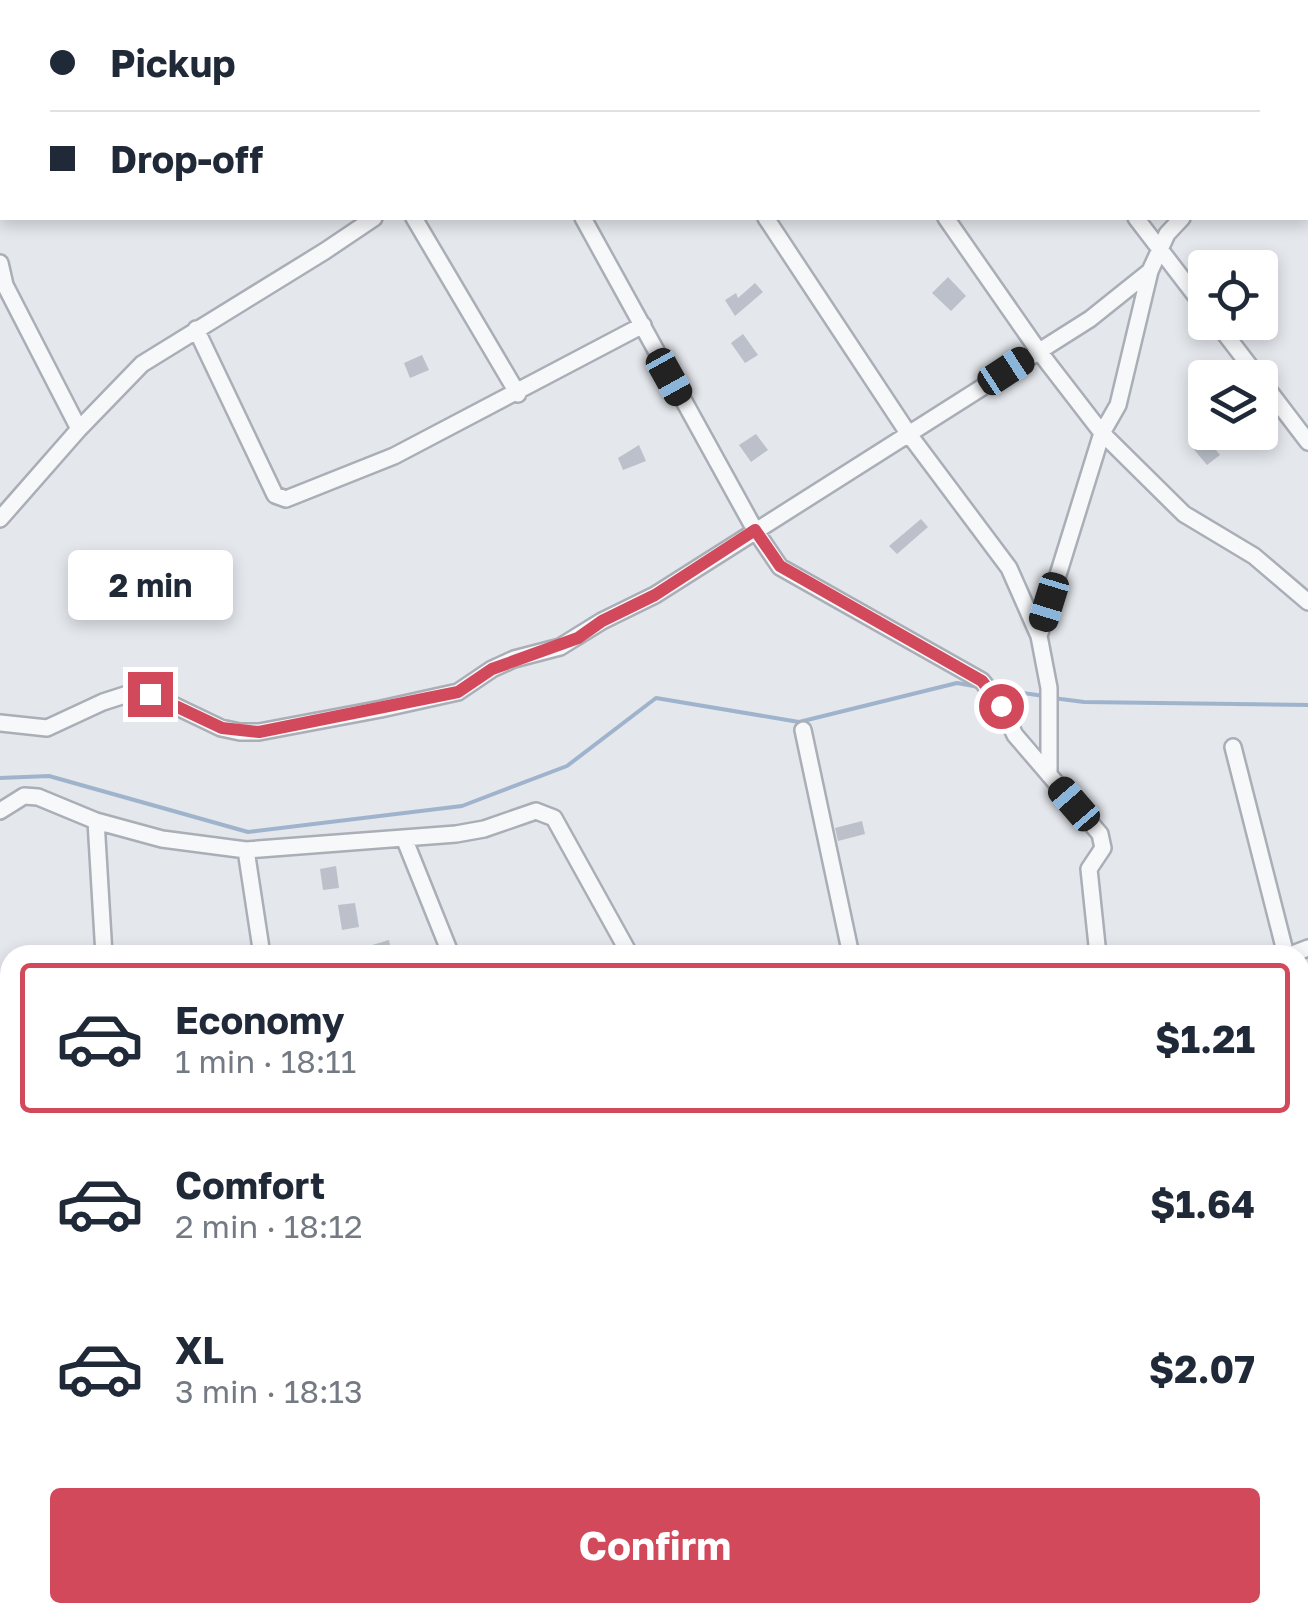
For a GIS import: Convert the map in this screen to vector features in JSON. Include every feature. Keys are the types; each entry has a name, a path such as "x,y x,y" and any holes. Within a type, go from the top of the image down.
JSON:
{"street":[{"path":"0,520 78,429 142,364 371,220"},
{"path":"415,220 518,394"},
{"path":"583,220 755,530 780,566 982,681 1001,706 1015,735 1100,834 1103,848 1090,868 1097,945"},
{"path":"767,220 908,433 1009,568 1039,636 1048,688 1049,776"},
{"path":"947,220 1038,350 1102,433 1184,514 1254,556 1308,602"},
{"path":"1138,220 1188,286"},
{"path":"1039,636 1102,433 1118,405 1150,271 1167,234 1180,220"},
{"path":"0,263 5,285 78,429"},
{"path":"0,723 47,728 131,693 150,694 222,728 259,732 458,692 492,669 578,638 602,621 655,595 1090,319 1150,271"},
{"path":"196,329 275,496 281,499 394,456 643,325"},
{"path":"1230,340 1245,360"},
{"path":"1278,403 1308,442"},
{"path":"803,730 849,945"},
{"path":"1233,747 1285,945"},
{"path":"0,811 24,796 38,797 96,821 162,840 246,850 470,832 544,812 554,818 624,945"},
{"path":"96,821 103,945"},
{"path":"404,838 447,945"},
{"path":"246,850 260,945"}],"building":[{"path":"948,277 966,296 951,311 932,293"},
{"path":"755,283 763,292 735,316 725,300 736,293 738,298"},
{"path":"743,334 758,355 745,363 731,343"},
{"path":"422,355 429,370 410,378 404,363"},
{"path":"756,434 768,450 751,462 739,445"},
{"path":"639,445 646,461 623,470 618,458"},
{"path":"1194,450 1216,450 1220,455 1207,465"},
{"path":"921,519 928,527 897,554 889,546"},
{"path":"862,821 865,834 838,841 835,828"},
{"path":"336,866 339,888 323,890 320,869"},
{"path":"355,903 359,927 342,930 338,905"}],"waterway":[{"path":"0,778 49,776 248,832 462,806 567,766 656,698 799,722 957,683 979,687"},
{"path":"994,689 1044,696"},
{"path":"1053,698 1084,702 1308,705"}],"route":[{"path":"150,694 222,728 259,732 458,692 514,659 578,638 602,621 655,595 755,530 780,566 982,681 1001,706"}]}
